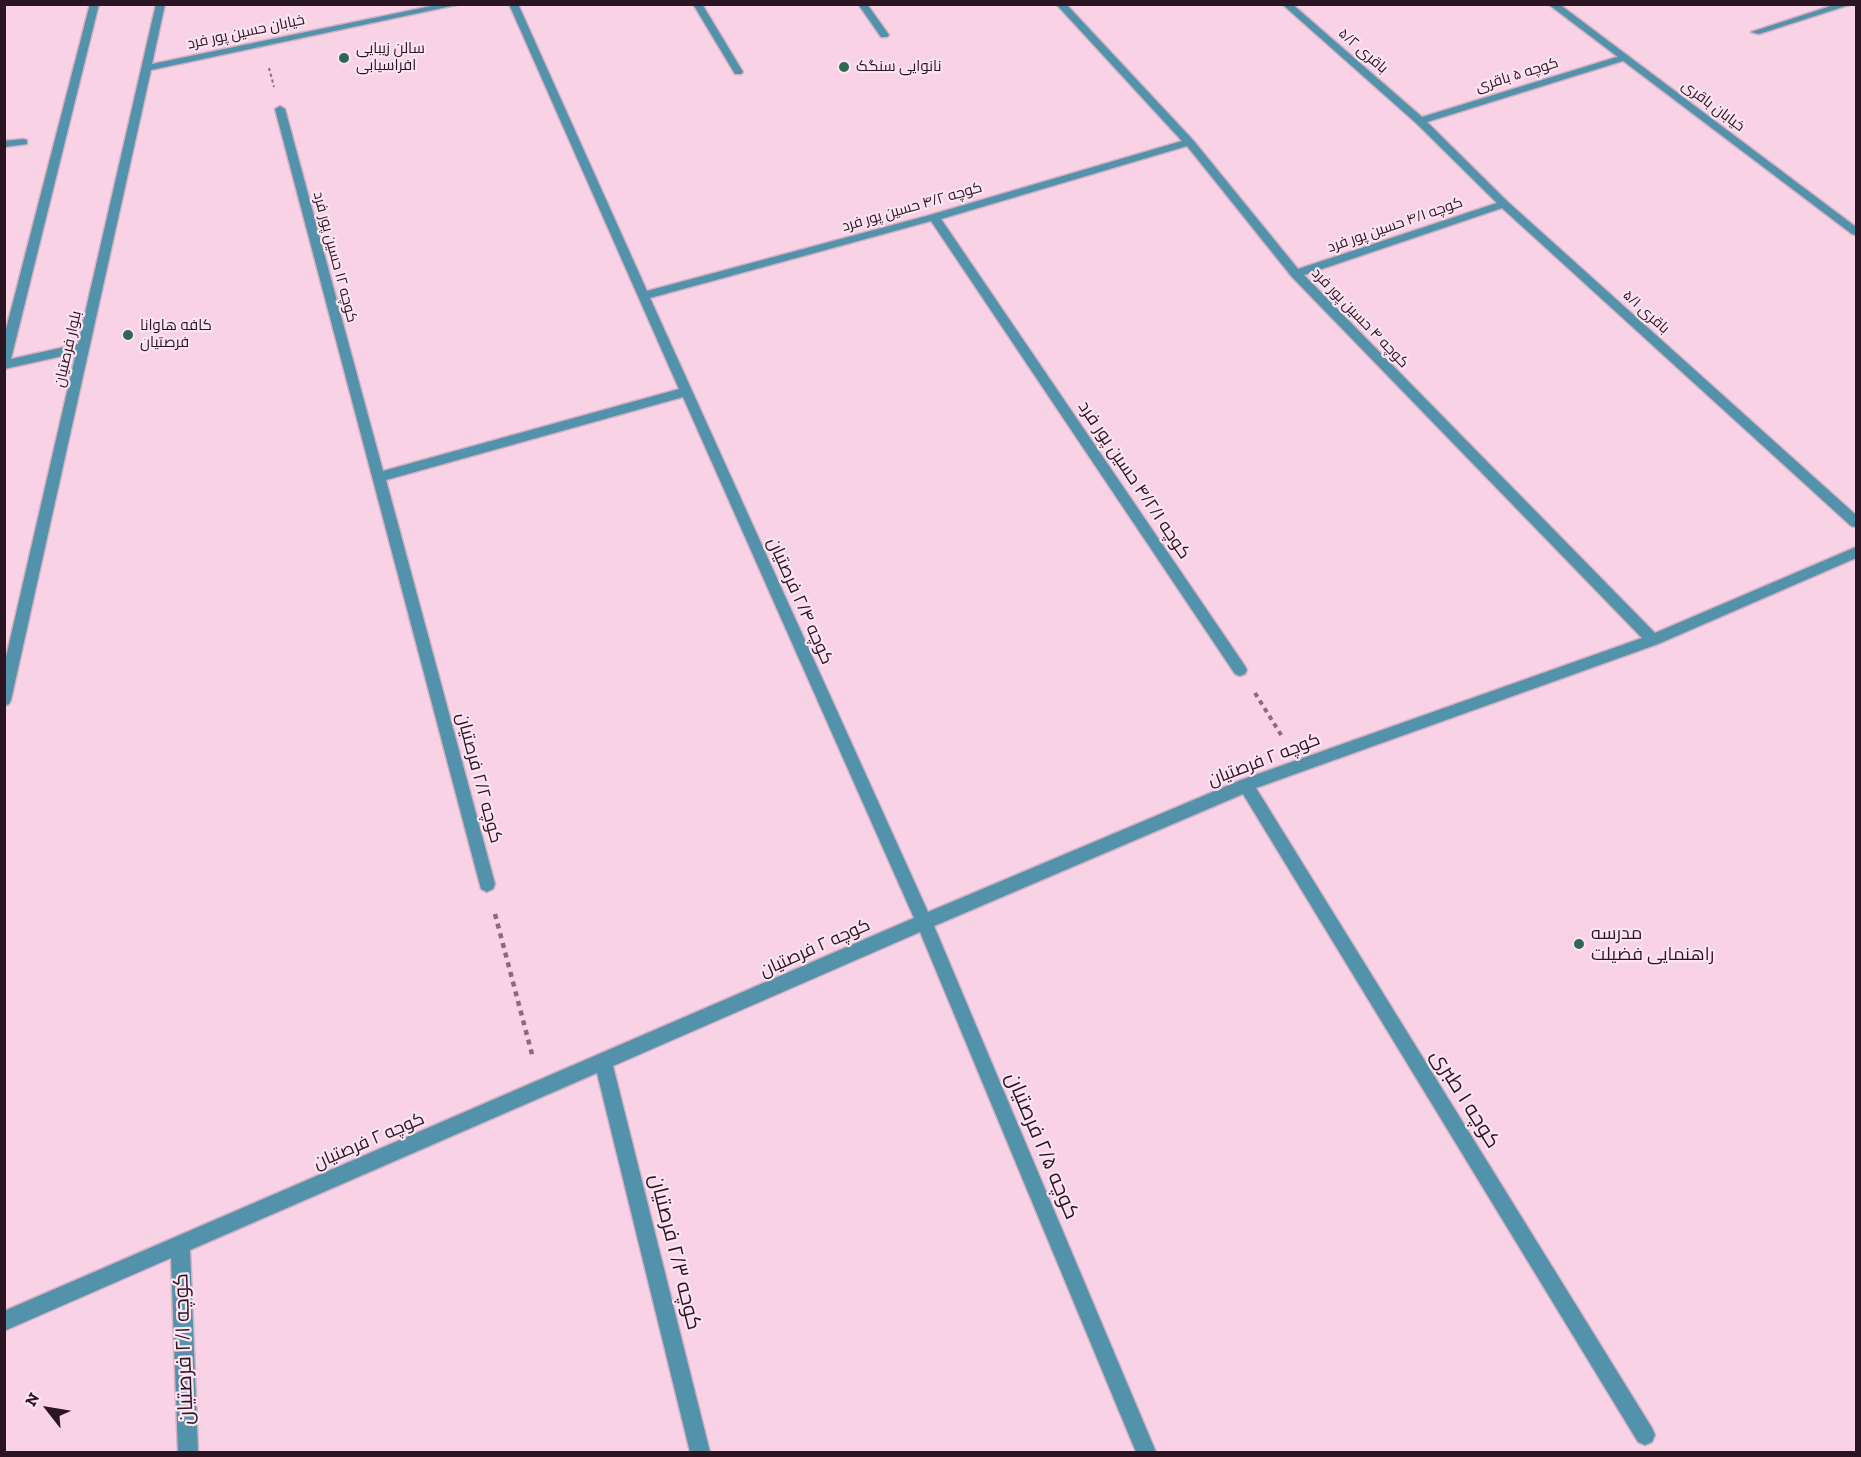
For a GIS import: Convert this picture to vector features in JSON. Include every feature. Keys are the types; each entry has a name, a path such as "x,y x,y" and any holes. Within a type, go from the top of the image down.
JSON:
{"street":[{"path":"84,347 4,363 95,4"},
{"name":"بلوار فرصتیان","path":"4,700 161,4"},
{"name":"خیابان حسین پور فرد","path":"147,68 457,4"},
{"name":"کوچه ۲/۴ فرصتیان","path":"513,4 924,922"},
{"path":"697,4 738,72"},
{"path":"862,4 884,35"},
{"name":"کوچه ۴ حسین پور فرد","path":"1060,4 1189,142 1296,274 1653,640"},
{"name":"باقری ۵/۲","path":"1286,4 1420,121"},
{"name":"خیابان باقری","path":"1552,4 1857,231"},
{"path":"1756,32 1848,4"},
{"name":"کوچه ۵ باقری","path":"1420,121 1623,58"},
{"name":"کوچه ۱۲ حسین پور فرد","path":"280,110 378,477"},
{"name":"باقری ۵/۱","path":"1420,121 1504,204 1857,522"},
{"path":"4,144 23,142"},
{"name":"کوچه ۴/۲ حسین پور فرد","path":"643,296 933,217 1189,142"},
{"name":"کوچه ۴/۱ حسین پور فرد","path":"1296,274 1504,204"},
{"name":"کوچه ۴/۲/۱ حسین پور فرد","path":"933,217 1240,670"},
{"path":"378,477 686,392"},
{"name":"کوچه ۲/۲ فرصتیان","path":"378,477 487,885"},
{"name":"کوچه ۲ فرصتیان","path":"4,1321 924,922 1246,786 1653,640 1857,552"},
{"name":"کوچه ۱ طبری","path":"1246,786 1645,1435"},
{"name":"کوچه ۲/۵ فرصتیان","path":"924,922 1146,1452"},
{"name":"کوچه ۲/۳ فرصتیان","path":"603,1062 700,1452"},
{"name":"کوچه ۲/۱ فرصتیان","path":"180,1245 188,1452"}],"path":[{"path":"263,44 280,110"},
{"path":"1240,670 1301,766"},
{"path":"487,885 541,1089"}],"place":[{"name":"سالن زیبایی افراسیابی","path":"344,58"},
{"name":"نانوایی سنگک","path":"844,67"},
{"name":"کافه هاوانا فرصتیان","path":"128,335"},
{"name":"مدرسه راهنمایی فضیلت","path":"1579,944"}]}
